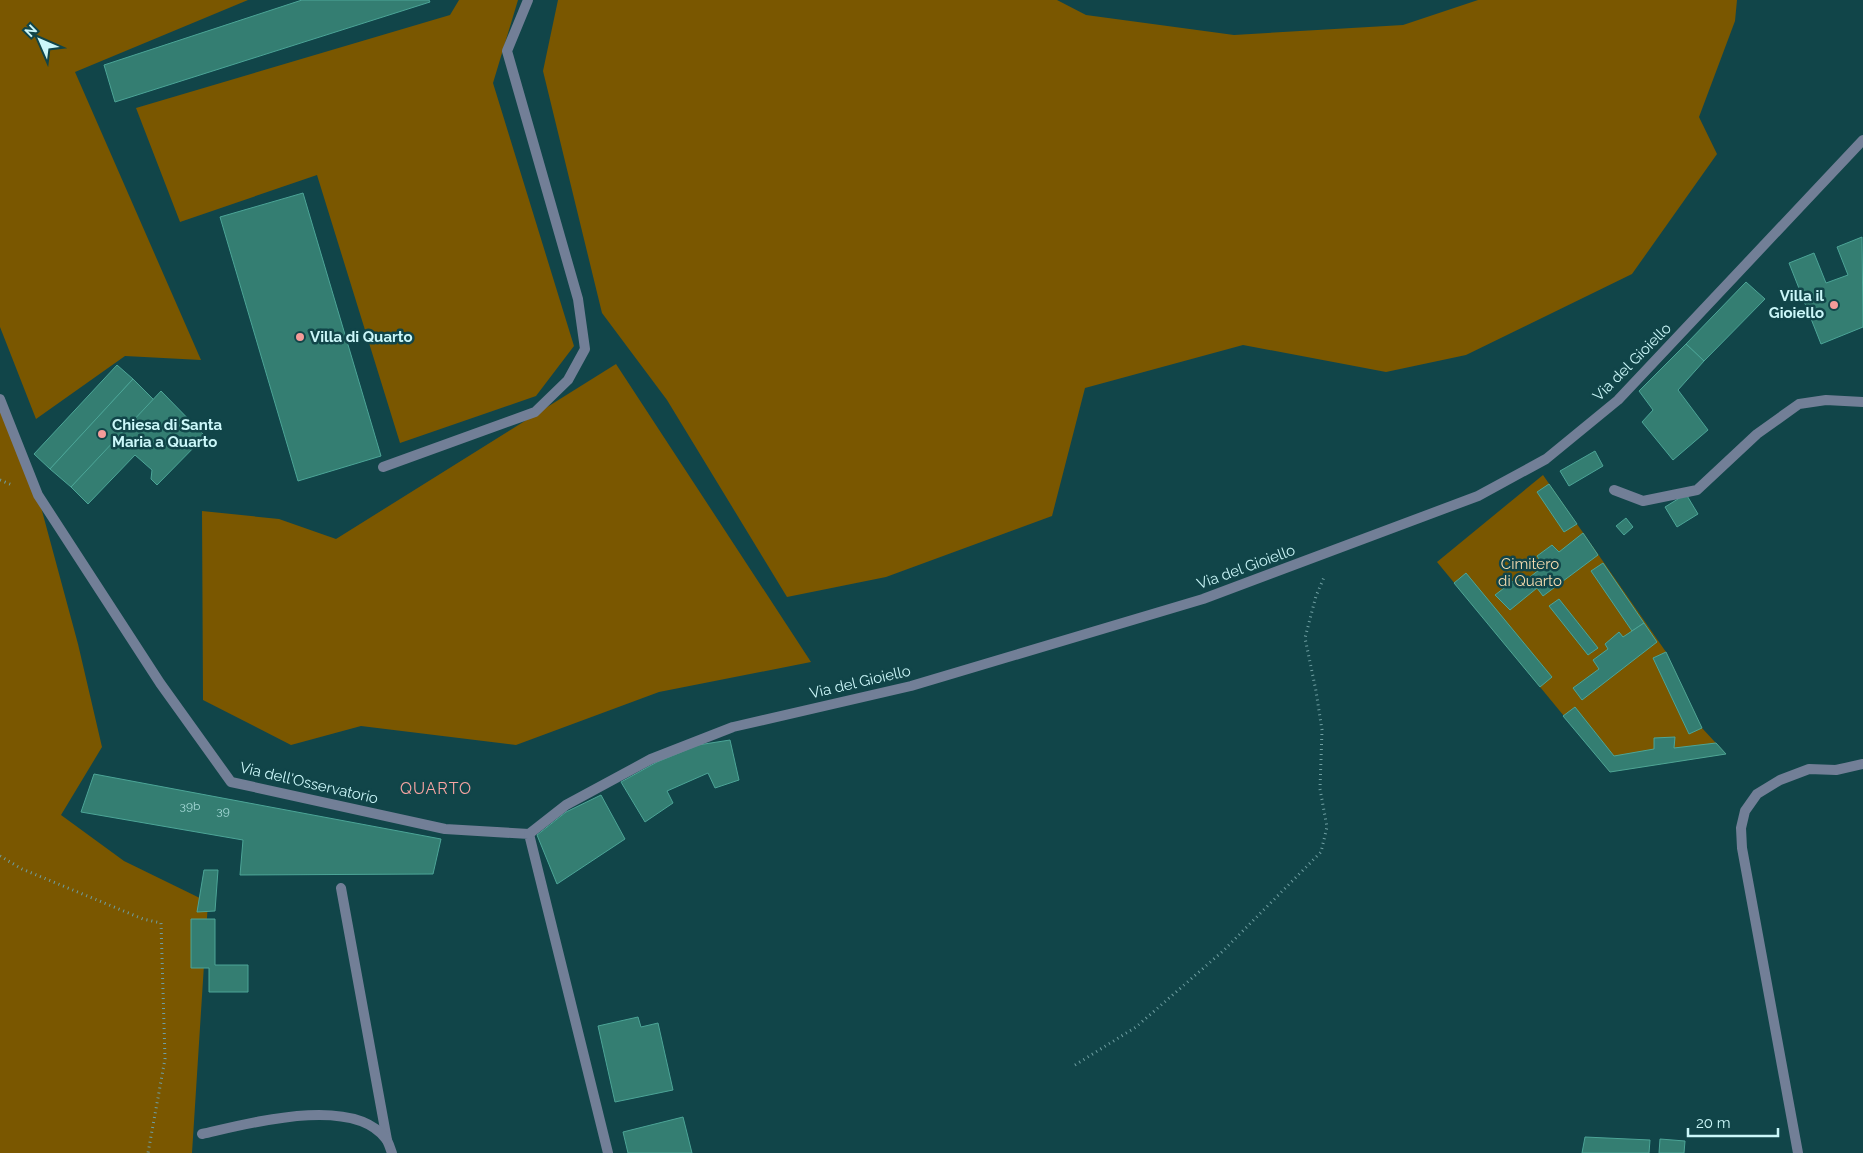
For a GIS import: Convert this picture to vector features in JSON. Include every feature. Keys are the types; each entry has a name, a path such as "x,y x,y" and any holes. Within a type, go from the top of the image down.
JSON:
{"street":[{"path":"383,467 534,412 568,380 585,349 578,299 507,52 528,0"},
{"name":"Via del Gioiello","path":"529,834 566,805 651,759 733,727 911,686 1203,599 1478,496 1546,459 1618,400 1863,140"},
{"name":"Via dell'Osservatorio","path":"0,399 38,496 160,683 231,782 445,829 529,834"},
{"path":"1614,490 1643,501 1697,490 1757,434 1799,404 1826,400 1863,402"},
{"path":"1798,1153 1742,848 1741,828 1745,811 1757,794 1780,780 1809,769 1836,770 1863,764"},
{"path":"529,834 608,1153"},
{"path":"341,888 392,1153"},
{"path":"202,1134 270,1119 326,1115 351,1118 376,1128 388,1140"}],"path":[{"path":"1075,1065 1136,1027 1223,951 1321,852 1327,827 1320,789 1322,730 1305,638 1316,596 1326,576 1315,557"},
{"path":"0,856 30,872 143,919 161,923 165,1059 148,1153"}],"green space":[{"path":"0,0 248,0 75,72 201,360 125,356 36,419 0,327"},
{"path":"459,0 518,0 493,83 574,346 536,396 400,443 317,175 180,222 136,108 450,15"},
{"path":"558,0 1057,0 1086,15 1234,35 1403,25 1478,0 1737,0 1735,21 1699,117 1717,154 1632,274 1466,355 1386,372 1243,345 1085,388 1052,516 886,577 787,597 667,400 602,313 543,71"},
{"path":"616,364 811,662 659,692 516,745 361,726 291,745 203,700 202,511 279,519 336,539"},
{"path":"0,399 38,496 78,644 102,747 61,815 124,861 208,902 192,1153 0,1153"},
{"name":"Cimitero di Quarto","path":"1543,475 1666,652 1702,728 1726,754 1610,772 1437,562"}],"building":[{"path":"302,0 429,0 430,2 115,102 104,65"},
{"name":"Villa di Quarto","path":"303,193 381,456 298,481 220,217"},
{"name":"Villa il Gioiello","path":"1862,237 1863,327 1821,344 1789,263 1814,253 1826,283 1848,275 1837,247"},
{"path":"1746,282 1765,299 1704,361 1686,344"},
{"path":"1686,344 1704,361 1678,390 1708,430 1673,460 1642,422 1653,410 1639,391"},
{"path":"117,365 133,379 50,469 34,454"},
{"name":"Chiesa di Santa Maria a Quarto","path":"133,379 154,400 71,487 50,469"},
{"path":"161,391 205,436 157,485 151,479 152,470 135,455 88,504 71,487"},
{"path":"1595,451 1603,466 1569,486 1560,471"},
{"path":"1549,484 1577,524 1564,532 1537,492"},
{"path":"1686,494 1698,514 1677,527 1665,507"},
{"path":"1626,518 1633,527 1624,535 1616,526"},
{"path":"1583,533 1598,555 1543,596 1537,588 1510,610 1495,595 1517,578 1521,584 1544,566 1537,556 1552,545 1559,552"},
{"path":"1603,563 1644,623 1632,631 1591,571"},
{"path":"1466,573 1552,677 1540,687 1454,583"},
{"path":"1559,599 1598,648 1588,655 1549,606"},
{"path":"1644,623 1657,642 1582,700 1573,688 1599,669 1593,660 1608,649 1605,644 1619,632 1623,637"},
{"path":"1666,652 1702,728 1689,734 1653,658"},
{"path":"1575,707 1614,756 1654,749 1654,738 1675,737 1674,748 1716,743 1726,754 1610,772 1563,716"},
{"path":"730,740 739,780 715,788 708,773 667,791 673,803 645,822 621,782 657,762 698,745"},
{"path":"94,774 441,839 433,874 240,875 243,840 81,812"},
{"path":"601,795 625,839 557,884 537,835 566,812"},
{"path":"204,870 218,870 215,911 197,912"},
{"path":"191,919 215,919 215,965 248,965 248,992 209,992 209,968 191,968"},
{"path":"638,1017 641,1027 658,1023 673,1090 615,1102 598,1026"},
{"path":"683,1117 692,1153 628,1153 623,1132"},
{"path":"1585,1137 1650,1140 1649,1153 1582,1153"},
{"path":"1660,1139 1685,1141 1684,1153 1659,1153"}],"place":[{"name":"Villa il Gioiello","path":"1834,305"},
{"name":"Villa di Quarto","path":"300,337"},
{"name":"Chiesa di Santa Maria a Quarto","path":"102,434"}],"district":[{"name":"QUARTO","path":"436,788"}]}
